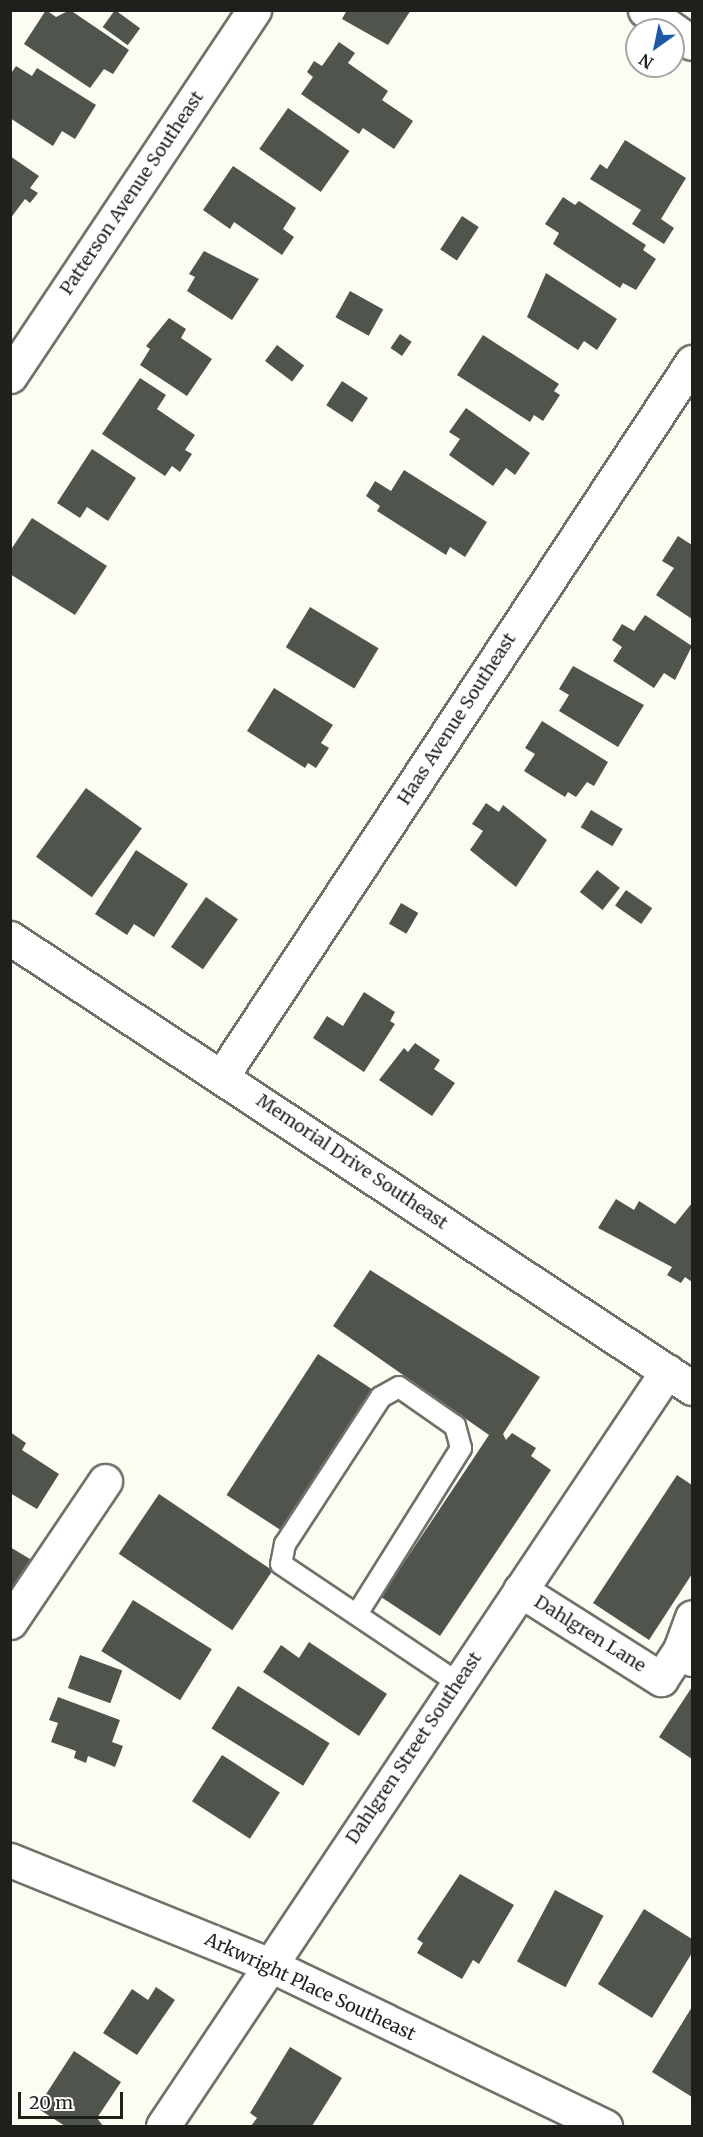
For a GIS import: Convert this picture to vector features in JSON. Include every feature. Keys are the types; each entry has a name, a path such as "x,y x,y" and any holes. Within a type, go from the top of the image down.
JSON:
{"main road":[{"name":"Patterson Avenue Southeast","path":"10,376 254,10"},
{"path":"645,10 693,43"},
{"name":"Haas Avenue Southeast","path":"222,1076 693,362"},
{"name":"Memorial Drive Southeast","path":"10,938 680,1379"},
{"name":"Dahlgren Street Southeast","path":"163,2127 520,1590 680,1379"},
{"path":"10,1622 105,1481"},
{"name":"Dahlgren Lane","path":"520,1590 661,1679 686,1654 693,1617"},
{"name":"Arkwright Place Southeast","path":"10,1860 270,1965 605,2127"}],"lane":[{"path":"357,1614 461,1448 455,1426 399,1387 381,1397 285,1544 281,1564 458,1683"}],"building":[{"path":"46,10 56,17 70,10 129,50 113,74 104,69 90,88 24,44"},
{"path":"115,10 140,28 128,45 103,27"},
{"path":"347,10 411,10 388,45 342,19"},
{"path":"339,42 355,53 348,63 388,91 382,100 413,121 394,149 363,128 359,134 301,94 313,77 307,72 314,61 322,66"},
{"path":"16,66 32,76 37,68 96,105 75,139 62,131 53,146 10,118 10,75"},
{"path":"288,108 349,151 321,192 259,149"},
{"path":"625,140 686,178 661,219 674,228 664,244 632,224 641,210 590,179 600,164 607,169"},
{"path":"10,156 39,176 30,188 38,193 30,203 25,199 10,219"},
{"path":"233,166 296,208 283,229 294,237 282,255 234,222 230,229 203,210"},
{"path":"563,197 575,205 579,201 646,245 643,250 656,259 636,290 623,283 620,288 553,244 559,233 545,224"},
{"path":"462,216 479,227 457,260 440,250"},
{"path":"204,251 259,279 232,320 187,291 195,277 189,274"},
{"path":"546,273 617,319 597,350 584,341 578,350 527,317"},
{"path":"350,291 383,309 369,336 335,317"},
{"path":"169,318 186,329 181,338 212,359 187,396 140,365 150,349 146,346"},
{"path":"400,334 412,342 402,356 390,348"},
{"path":"483,335 559,384 554,391 560,395 543,421 534,415 530,422 457,375"},
{"path":"277,345 304,365 292,381 265,361"},
{"path":"140,378 166,395 157,409 195,435 185,450 192,454 180,472 172,466 165,476 102,434"},
{"path":"342,381 368,398 352,422 326,405"},
{"path":"466,408 530,453 515,475 506,468 493,486 449,455 460,439 449,432"},
{"path":"92,449 136,478 108,521 87,507 80,518 57,503"},
{"path":"404,470 487,522 465,557 450,547 446,555 377,511 380,506 366,496 375,481 391,491"},
{"path":"32,518 107,566 75,615 10,574 10,551"},
{"path":"678,536 692,545 692,619 656,595 674,568 662,561"},
{"path":"310,607 379,648 354,688 286,647"},
{"path":"645,615 692,646 675,680 664,673 654,688 613,661 622,647 612,640 622,624 634,631"},
{"path":"573,666 644,705 618,747 559,711 569,695 559,689"},
{"path":"274,688 333,725 321,743 329,748 316,768 308,763 305,768 247,731"},
{"path":"542,721 608,762 594,786 587,782 576,797 568,792 565,797 524,771 535,754 525,748"},
{"path":"86,788 142,829 92,897 36,857"},
{"path":"486,803 499,812 503,805 547,840 516,887 470,850 483,831 472,824"},
{"path":"591,810 623,829 612,846 581,827"},
{"path":"136,850 188,884 154,937 134,924 127,935 95,914"},
{"path":"597,870 620,888 603,910 580,892"},
{"path":"626,890 652,908 641,924 615,906"},
{"path":"206,897 238,919 203,969 171,947"},
{"path":"401,903 418,913 406,934 389,924"},
{"path":"364,992 395,1012 390,1021 395,1024 364,1072 313,1038 327,1016 343,1026"},
{"path":"415,1043 440,1060 434,1069 455,1083 432,1116 379,1080 404,1048 408,1052"},
{"path":"616,1199 634,1210 639,1201 675,1224 692,1203 692,1282 685,1277 681,1283 667,1275 672,1267 598,1228"},
{"path":"370,1270 540,1377 503,1434 506,1440 512,1433 536,1448 531,1456 551,1470 440,1636 381,1597 489,1435 333,1326"},
{"path":"318,1354 378,1393 286,1534 227,1495"},
{"path":"10,1432 26,1443 22,1450 59,1474 37,1509 10,1493"},
{"path":"677,1475 692,1485 692,1574 649,1640 593,1603"},
{"path":"159,1494 273,1571 232,1630 119,1554"},
{"path":"10,1547 35,1562 16,1594 10,1591"},
{"path":"133,1600 212,1649 180,1700 101,1651"},
{"path":"309,1642 387,1694 359,1736 263,1672 281,1645 299,1658"},
{"path":"80,1655 122,1670 110,1703 68,1688"},
{"path":"238,1686 330,1743 303,1786 212,1728"},
{"path":"692,1687 692,1759 659,1737"},
{"path":"58,1697 120,1720 112,1742 123,1746 115,1767 88,1756 86,1763 74,1758 76,1751 51,1742 58,1723 49,1720"},
{"path":"222,1755 280,1793 250,1839 192,1801"},
{"path":"460,1874 514,1905 479,1964 473,1960 462,1979 417,1953 423,1943 417,1939"},
{"path":"555,1890 604,1916 566,1987 517,1962"},
{"path":"644,1909 692,1939 692,1953 652,2018 598,1984"},
{"path":"156,1987 175,2000 137,2055 103,2033 132,1989 148,2000"},
{"path":"692,2007 692,2097 652,2072"},
{"path":"290,2047 342,2078 312,2126 251,2126 257,2118 250,2113"},
{"path":"74,2051 121,2082 97,2118 103,2126 65,2126 37,2108"}]}
